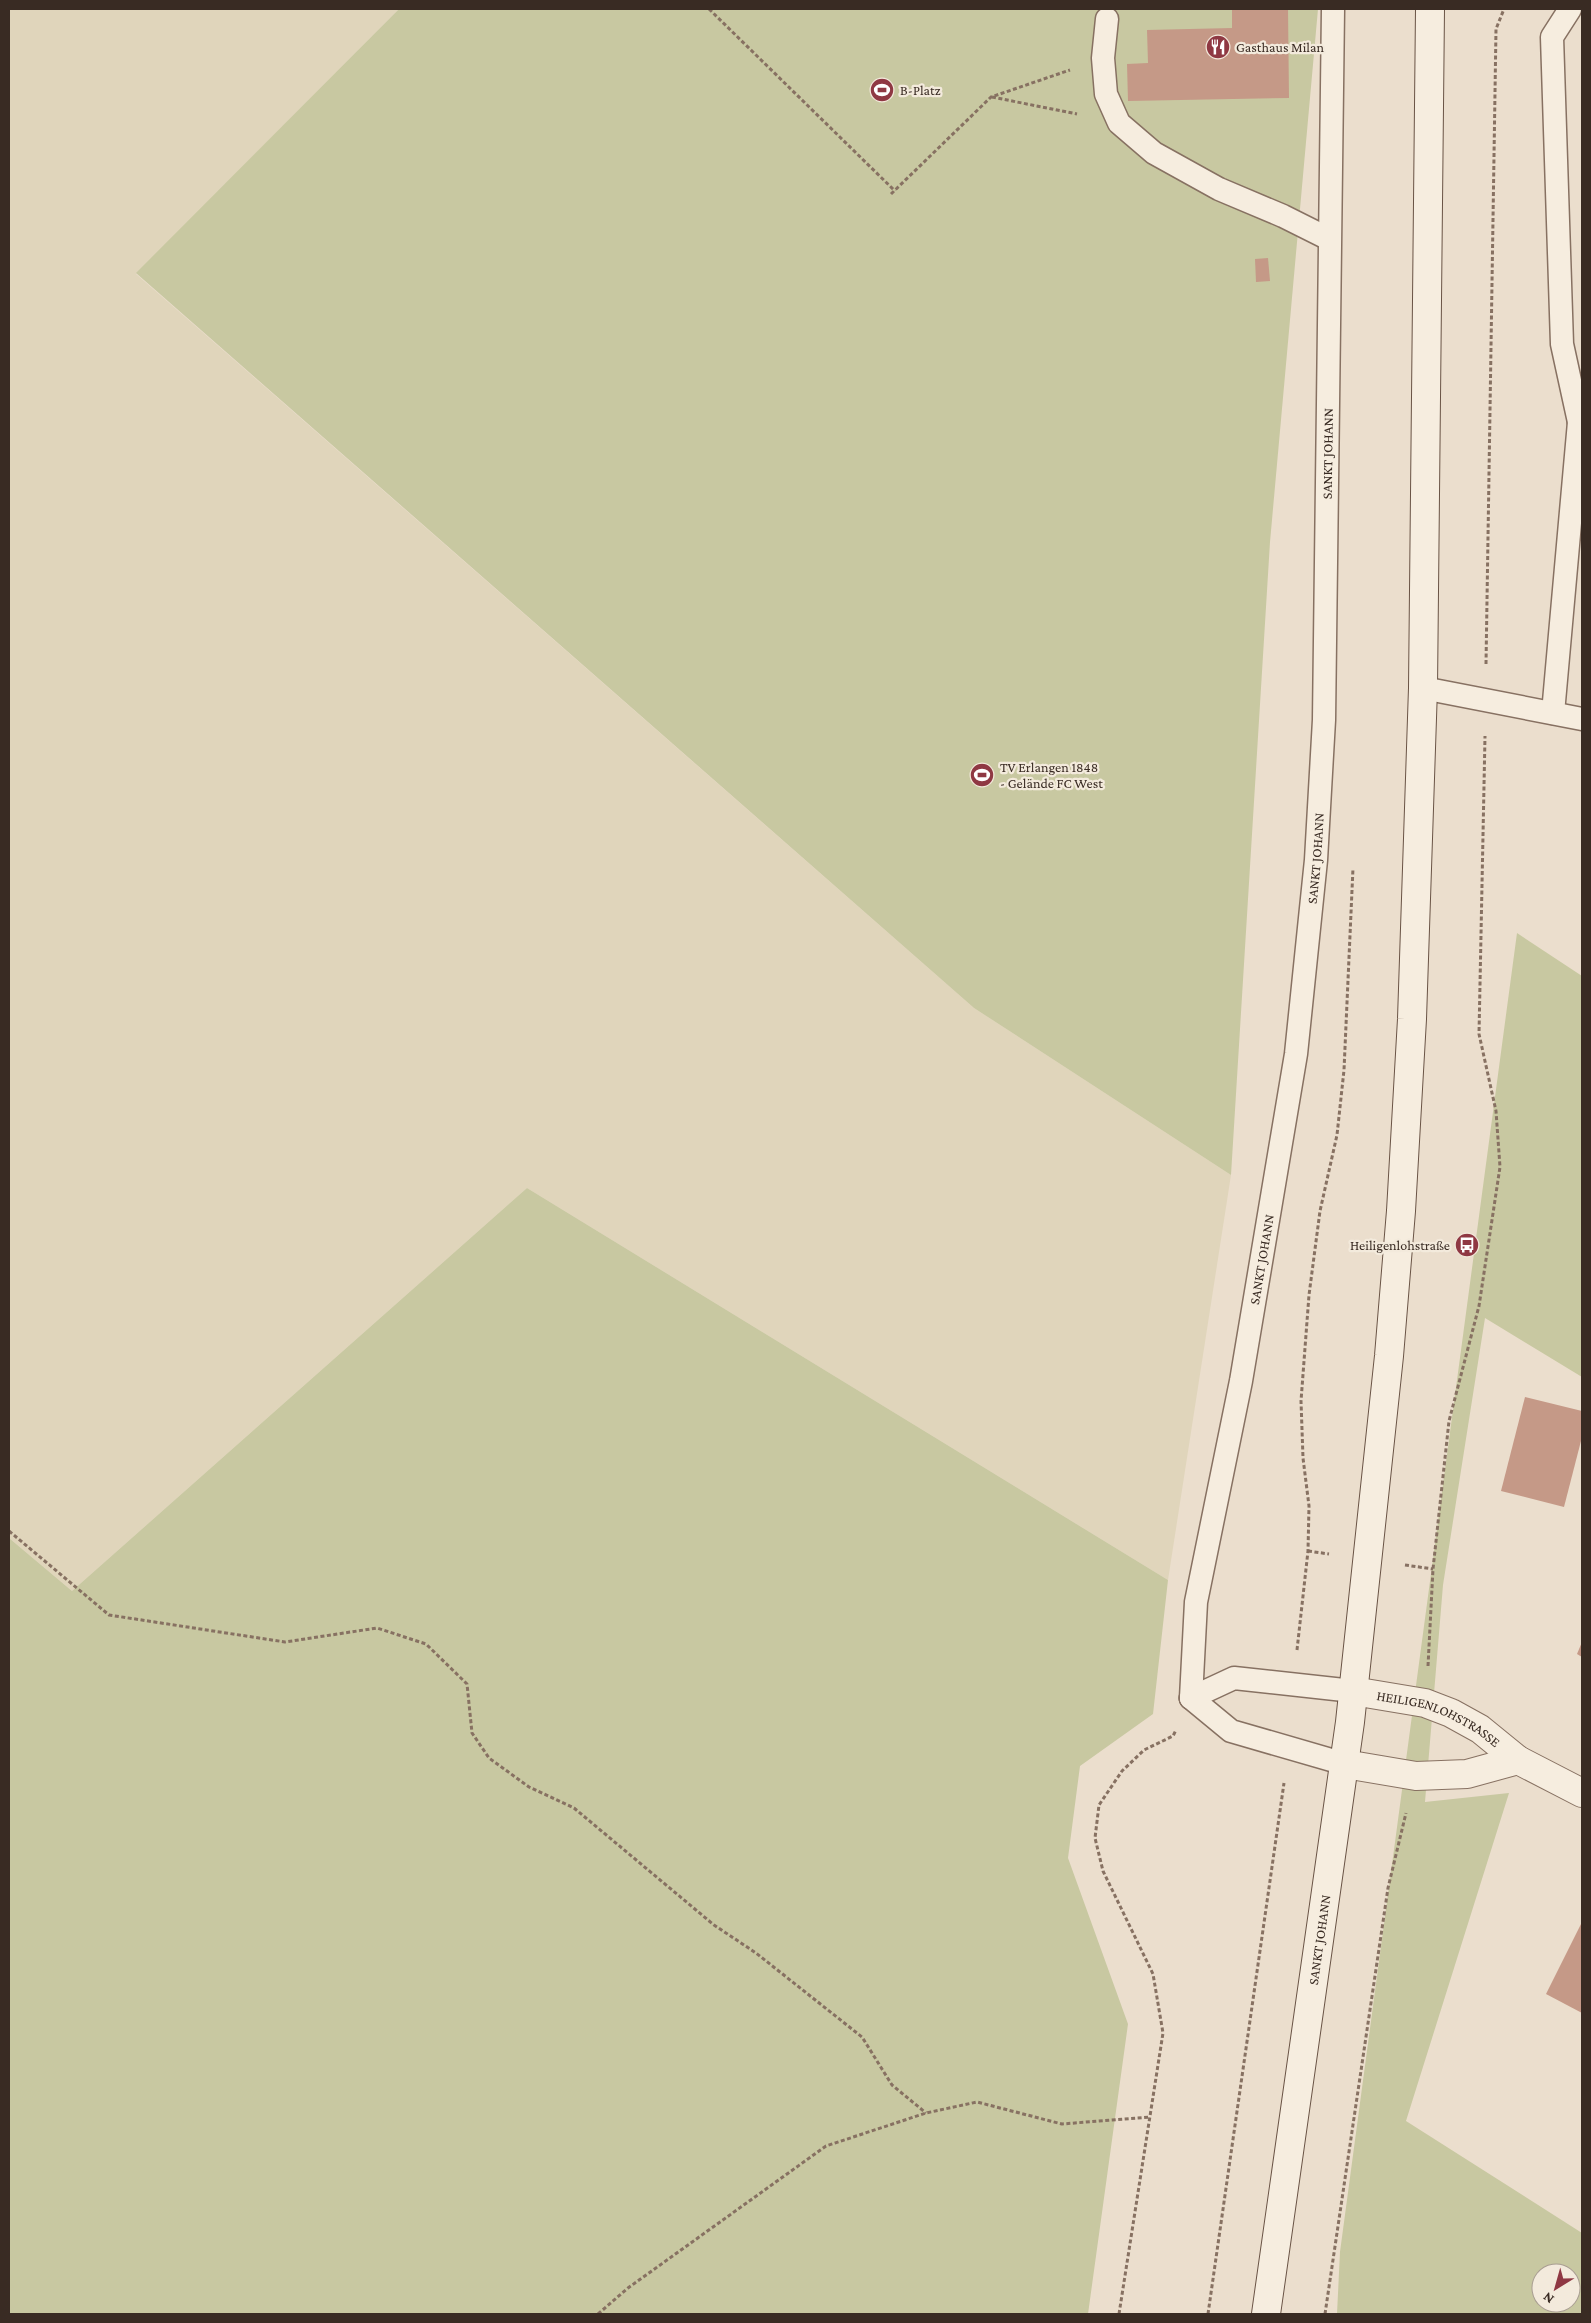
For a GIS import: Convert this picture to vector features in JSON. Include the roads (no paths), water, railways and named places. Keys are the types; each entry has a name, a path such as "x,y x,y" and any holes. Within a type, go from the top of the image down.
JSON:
{"main road":[{"name":"SANKT JOHANN","path":"1266,2314 1345,1764 1388,1366 1401,1211 1412,1019 1422,688 1430,9"},
{"name":"HEILIGENLOHSTRASSE","path":"1353,1692 1425,1703 1451,1713 1480,1729 1518,1760 1582,1793"},
{"name":"HEILIGENLOHSTRASSE","path":"1345,1764 1416,1776 1467,1774 1518,1760"}],"lane":[{"name":"SANKT JOHANN","path":"1191,1698 1196,1602 1241,1381 1296,1054 1316,860 1324,720 1333,9"},
{"path":"1553,713 1580,421 1562,344 1552,37 1570,9"},
{"path":"1107,18 1104,58 1106,94 1119,123 1154,153 1218,190 1283,216 1329,239"},
{"path":"1422,688 1582,719"},
{"path":"1345,1764 1231,1731 1191,1698 1234,1678 1353,1692"}],"place":[{"name":"Gasthaus Milan","path":"1218,47"},
{"name":"B-Platz","path":"882,90"},
{"name":"TV Erlangen 1848 - Gelände FC West","path":"982,775"},
{"name":"Heiligenlohstraße","path":"1467,1245"}]}
